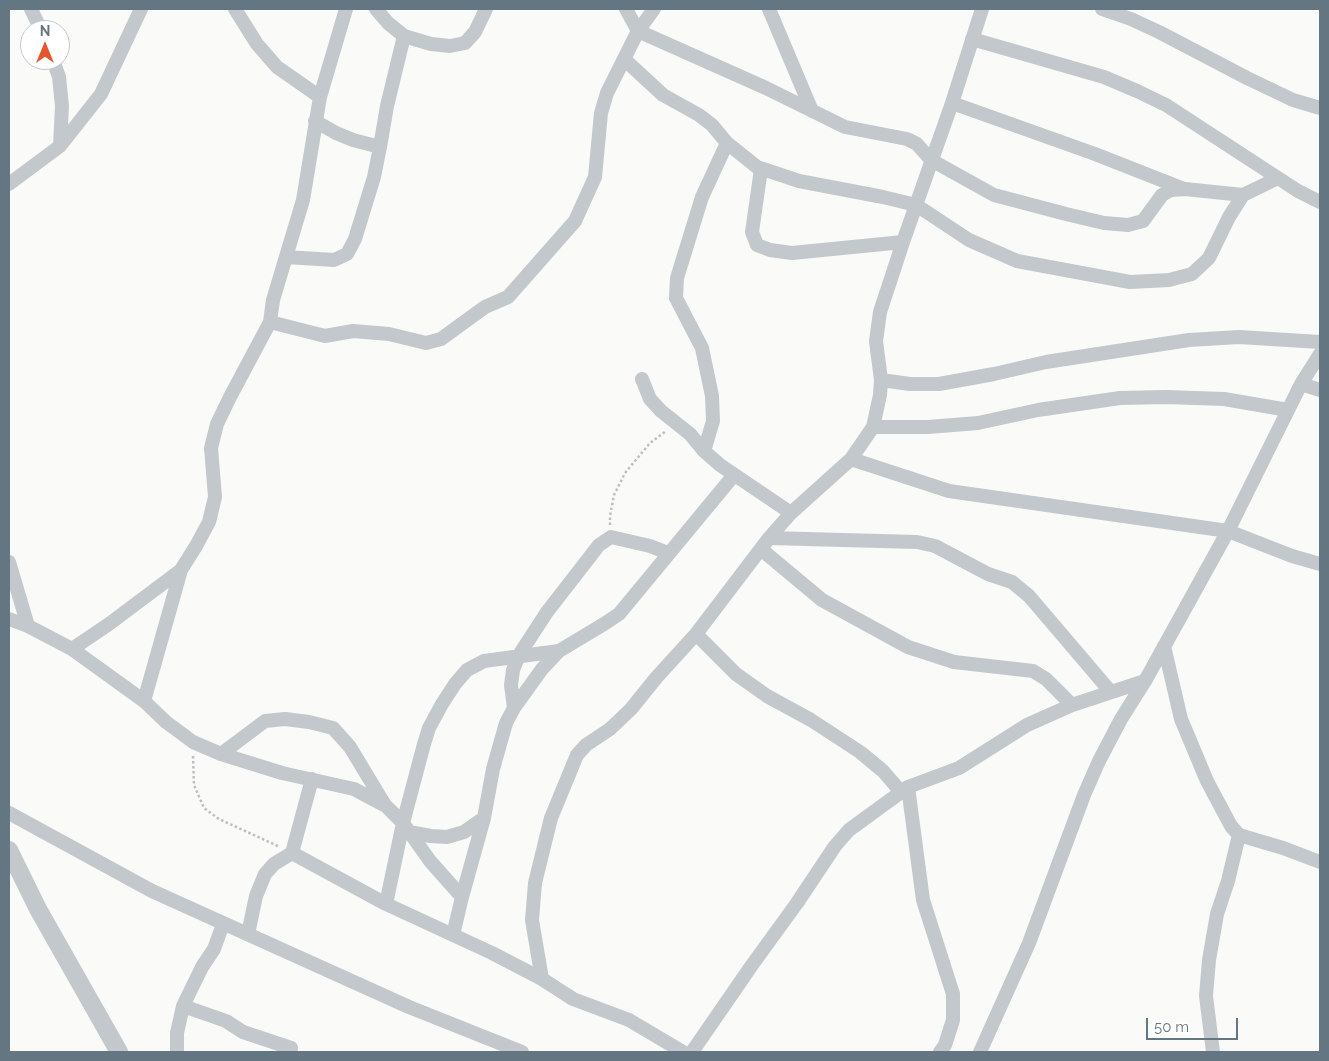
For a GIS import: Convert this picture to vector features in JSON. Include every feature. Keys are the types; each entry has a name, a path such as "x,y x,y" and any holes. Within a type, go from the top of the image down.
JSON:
{"street":[{"path":"9,184 60,146 101,94 140,9"},
{"path":"235,9 257,44 277,67 320,97"},
{"path":"144,701 181,570 209,522 215,497 211,448 217,424 270,322 273,300 303,200 320,97 346,9"},
{"path":"376,9 388,23 404,36 431,44 450,46 465,43 475,32 486,9"},
{"path":"626,9 638,31 766,88 845,127 907,139 916,144 931,160 994,195 1104,223 1128,225 1143,221 1162,195 1171,190 1185,189 1243,195"},
{"path":"270,322 325,336 353,331 389,334 426,343 441,339 486,307 508,298 575,221 595,177 601,113 607,93 638,31 654,9"},
{"path":"768,9 812,112"},
{"path":"542,979 532,920 535,883 551,818 577,755 586,745 610,729 631,709 696,634 791,513 851,459 873,427 880,395 881,380 876,341 880,312 952,103 982,9"},
{"path":"1102,9 1160,32 1293,100 1320,108"},
{"path":"286,258 334,260 347,254 355,239 374,177 387,106 404,36"},
{"path":"972,39 1104,77 1166,105 1298,191 1320,202"},
{"path":"624,59 663,95 699,115 712,125 727,143 749,162 761,169 799,181 916,205 969,240 1018,261 1130,282 1169,280 1192,274 1209,258 1229,217 1243,195 1278,178"},
{"path":"57,70 62,106 60,146"},
{"path":"952,103 1095,154 1185,189"},
{"path":"315,121 345,136 380,147"},
{"path":"704,452 713,421 712,396 702,348 676,298 677,278 702,197 727,143"},
{"path":"761,169 752,232 758,245 770,250 792,253 903,242"},
{"path":"881,380 910,384 939,384 1046,362 1189,340 1239,337 1320,342"},
{"path":"980,1052 1029,943 1095,770 1121,719 1145,681 1228,531 1301,384 1320,354"},
{"path":"642,379 650,399 661,411 690,434 704,452 734,475 791,513"},
{"path":"1301,384 1320,390"},
{"path":"873,427 928,427 978,423 1038,410 1120,398 1224,399 1288,410"},
{"path":"851,459 949,491 1228,531 1292,556 1320,564"},
{"path":"453,935 484,818 493,769 506,723 514,708 542,669 559,651 618,614 734,475"},
{"path":"514,708 511,685 518,655 547,612 599,545 611,538 650,546 668,553"},
{"path":"765,544 917,542 935,546 988,574 1012,582 1029,596 1110,691"},
{"path":"765,544 822,600 908,647 954,662 1033,671 1046,679 1072,705"},
{"path":"9,562 28,626"},
{"path":"72,649 181,570"},
{"path":"10,621 28,626 72,649 144,701 166,722 193,742 221,754 282,773 354,789 386,806"},
{"path":"696,634 736,674 767,696 811,720 860,752 904,789 923,900 953,994 953,1020 945,1045 940,1052"},
{"path":"1164,646 1181,719 1207,781 1231,826 1239,835 1283,848 1320,862"},
{"path":"386,904 429,728 455,684 467,670 484,661 559,651"},
{"path":"692,1052 752,965 798,903 835,846 849,830 904,789 959,768 1027,724 1110,691 1145,681"},
{"path":"221,754 265,722 285,719 333,728 350,747 386,806 406,827 430,861 462,897"},
{"path":"248,934 256,896 265,874 274,864 292,852 312,779"},
{"path":"9,813 152,891 409,1007 522,1052"},
{"path":"406,827 426,835 447,837 464,832 484,818"},
{"path":"1214,1052 1206,996 1209,960 1217,914 1228,881 1239,835"},
{"path":"9,850 38,909 119,1052"},
{"path":"292,852 386,904 492,953 542,979 573,999 629,1020 684,1052"},
{"path":"177,1052 177,1033 183,1006 202,967 214,949 223,924"},
{"path":"183,1006 226,1021 243,1032 291,1048"}],"path":[{"path":"611,538 610,516 614,495 625,473 650,443 677,422"},
{"path":"193,742 194,785 204,808 219,819 292,852"}]}
